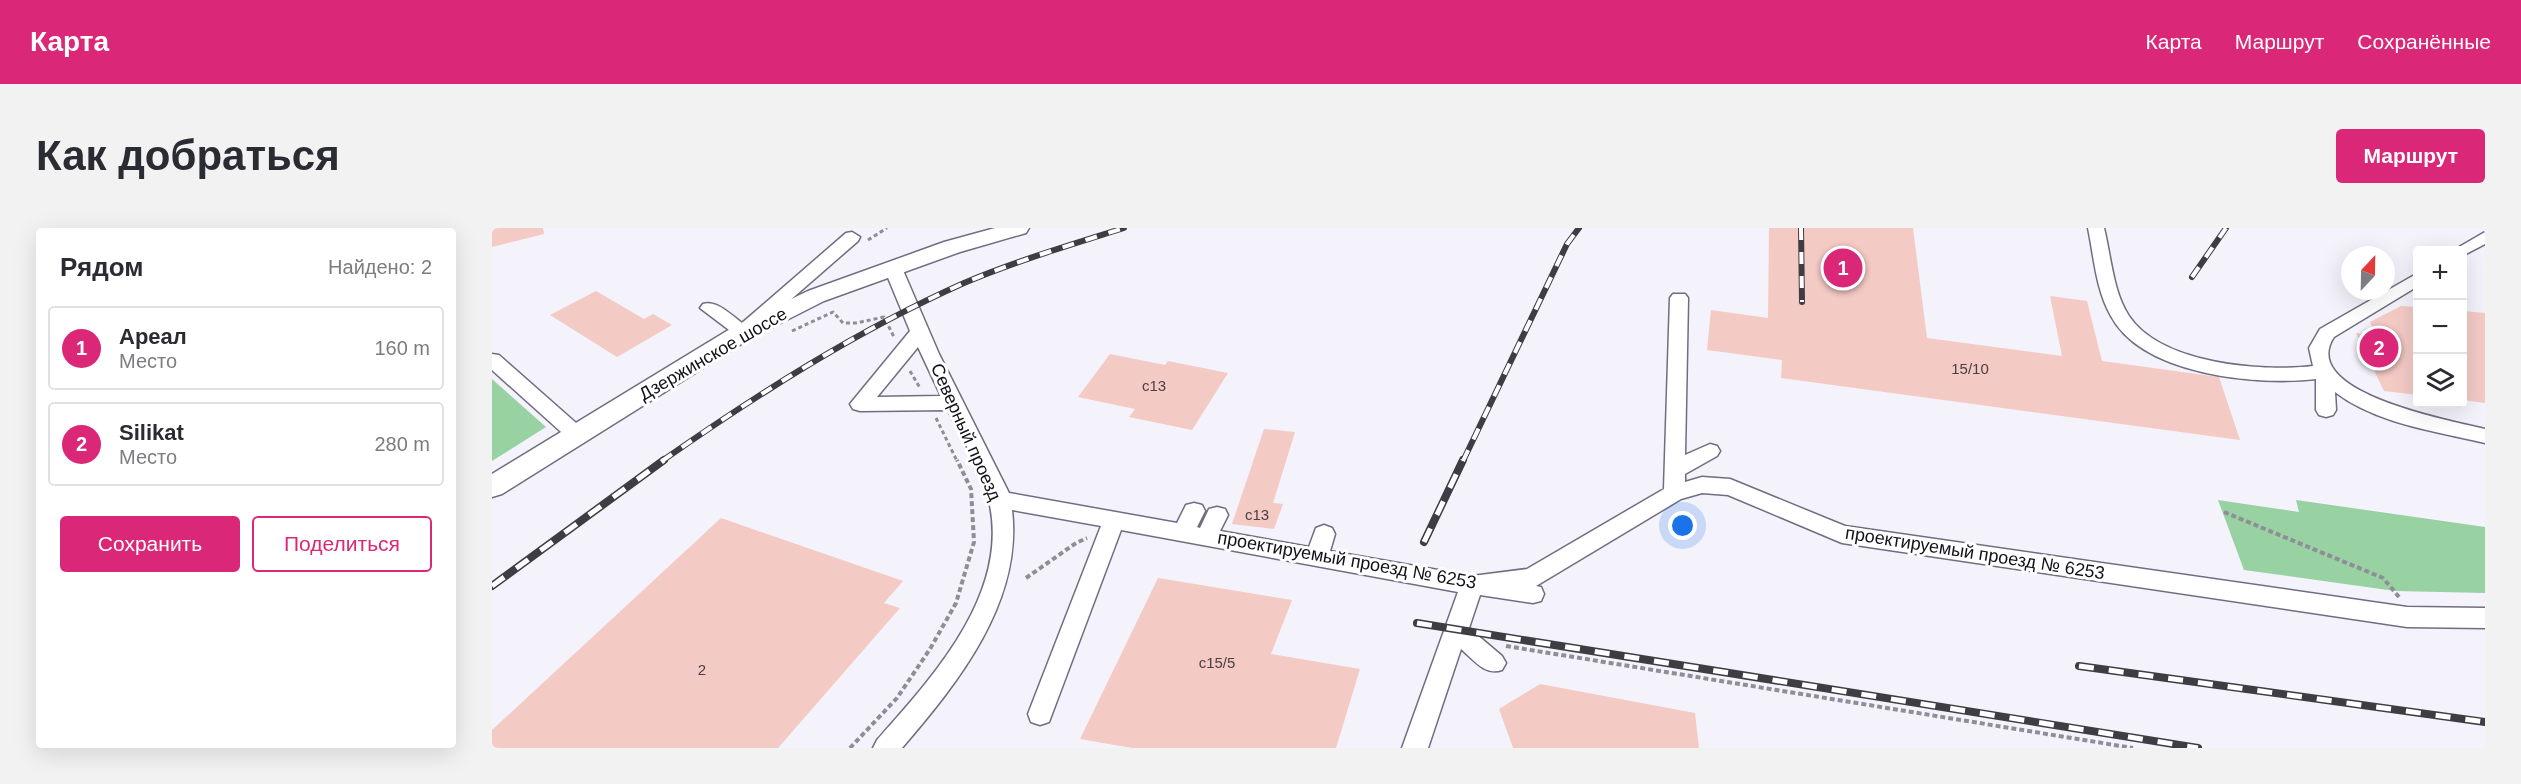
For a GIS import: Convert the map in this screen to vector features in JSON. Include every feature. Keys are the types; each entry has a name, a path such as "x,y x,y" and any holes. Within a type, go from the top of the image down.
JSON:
{"main road":[{"name":"Дзержинское шоссе","path":"492,487 743,332 816,296 893,268 1018,228"}],"street":[{"path":"2096,228 2120,318 2139,337 2171,354 2225,371 2257,375 2293,375 2325,371"},
{"path":"709,308 743,332 852,237"},
{"path":"2467,248 2485,237"},
{"name":"Северный проезд","path":"886,748 947,673 976,627 995,583 1004,546 1000,500 909,310 893,268"},
{"path":"2413,281 2327,333 2319,345 2318,358 2325,371 2340,388 2368,404 2394,413 2485,436"},
{"path":"1674,482 1679,298"},
{"path":"920,332 860,404 954,403"},
{"path":"492,360 577,435"},
{"path":"2325,371 2326,410"},
{"path":"1674,482 1710,451"},
{"name":"проектируемый проезд № 6253","path":"1000,500 1113,523 1183,531 1472,585 1531,578 1674,482 1730,487 1842,534 2007,560 2412,616 2485,618"},
{"path":"1183,531 1194,511"},
{"path":"1207,536 1217,515"},
{"path":"1040,714 1113,523"},
{"path":"1317,557 1324,534"},
{"path":"1415,748 1472,585 1533,594"},
{"path":"1455,630 1498,654"}],"path":[{"path":"833,312 843,322 856,323 884,316 971,489 974,542 956,603 930,650 897,698 850,748"},
{"path":"2224,512 2383,578 2412,616"},
{"path":"1026,578 1076,543 1113,523"},
{"path":"1498,654 2133,748"}],"green space":[{"path":"492,379 546,427 492,461"},
{"path":"2218,500 2299,512 2296,500 2485,527 2485,593 2395,591 2244,570"}],"building":[{"path":"492,228 543,228 544,234 492,247"},
{"path":"1769,228 1913,228 1927,338 2062,356 2050,296 2087,301 2102,361 2219,377 2240,440 1781,378 1782,360 1707,350 1711,310 1768,318"},
{"path":"596,291 644,319 653,314 672,325 617,357 550,315"},
{"path":"2401,306 2413,307 2413,394 2384,391 2356,333 2376,335 2370,322"},
{"path":"2467,311 2485,313 2485,403 2467,401"},
{"path":"1110,354 1165,365 1168,361 1228,373 1192,430 1129,417 1135,409 1078,397"},
{"path":"1264,429 1295,432 1273,503 1283,504 1274,529 1232,524"},
{"path":"721,518 903,581 884,603 900,608 778,748 492,748 492,730"},
{"path":"1158,578 1292,600 1271,654 1360,669 1336,748 1132,748 1080,739"},
{"path":"1540,684 1695,713 1699,748 1513,748 1499,709"}],"railway":[{"path":"662,461 809,365 924,302 1003,268 1124,228"},
{"path":"1463,461 1567,244 1579,228"},
{"path":"1801,228 1802,302"},
{"path":"2192,277 2226,228"},
{"path":"492,586 664,460"},
{"path":"1424,542 1463,460"},
{"path":"1417,623 2198,748"},
{"path":"2079,666 2485,722"}],"place":[{"name":"Ареал","path":"1843,268"},
{"name":"Silikat","path":"2379,348"}]}
